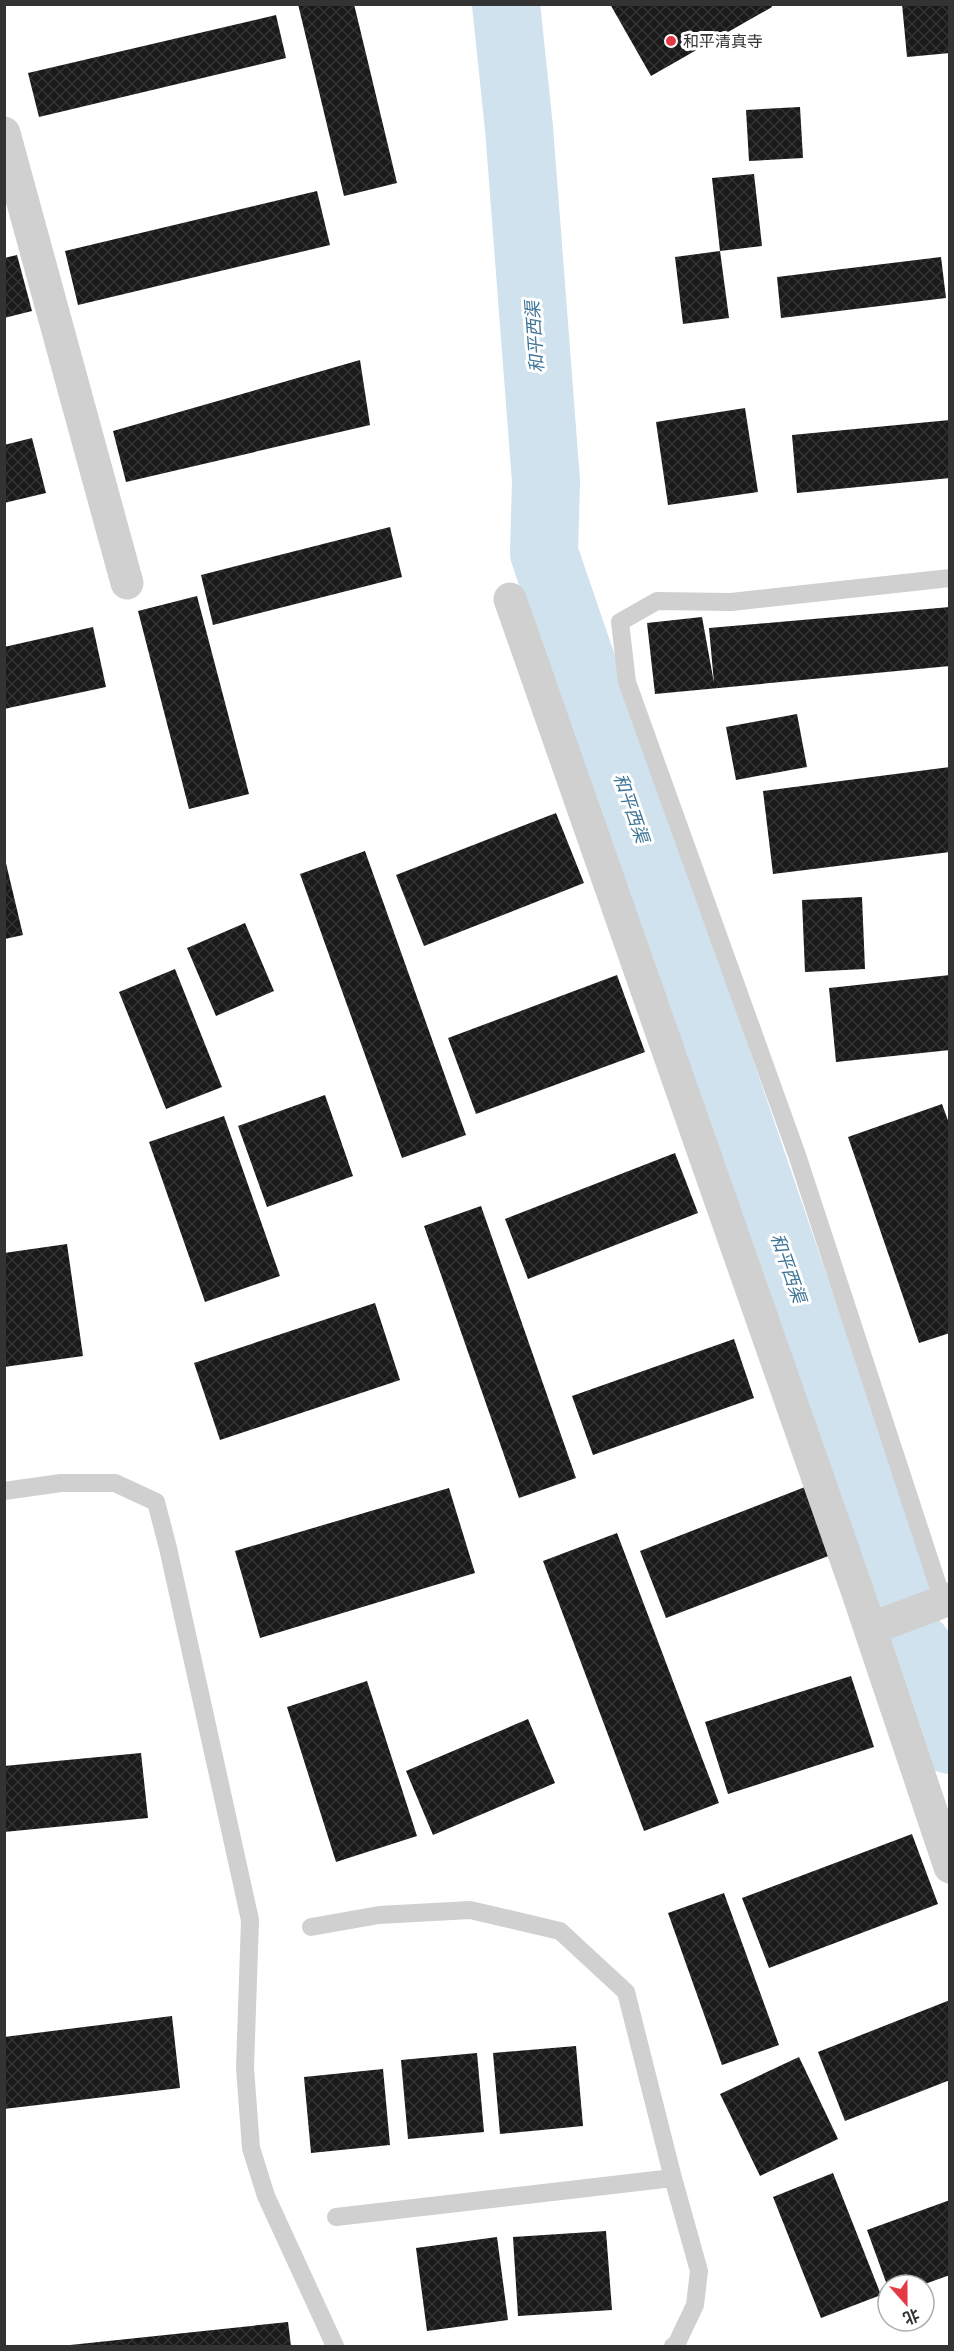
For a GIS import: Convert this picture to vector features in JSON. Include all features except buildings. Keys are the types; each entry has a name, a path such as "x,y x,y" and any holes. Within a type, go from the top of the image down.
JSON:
{"street":[{"path":"4,134 127,583"},
{"path":"510,599 870,1629 950,1867"},
{"path":"870,1629 946,1600"}],"lane":[{"path":"946,1600 797,1155 627,682 620,622 657,601 730,602 950,578"},
{"path":"4,1491 61,1483 115,1483 156,1502 250,1920 245,2068 251,2148 266,2196 335,2346"},
{"path":"311,1927 379,1915 470,1910 561,1931 626,1992 699,2271 695,2305 676,2345 673,2346"},
{"path":"336,2217 673,2178"}],"waterway":[{"name":"和平西渠","path":"506,4 519,128 546,481 544,553 896,1583"},
{"name":"和平西渠","path":"918,1647 950,1740"}],"place":[{"name":"和平清真寺","path":"671,41"}]}
